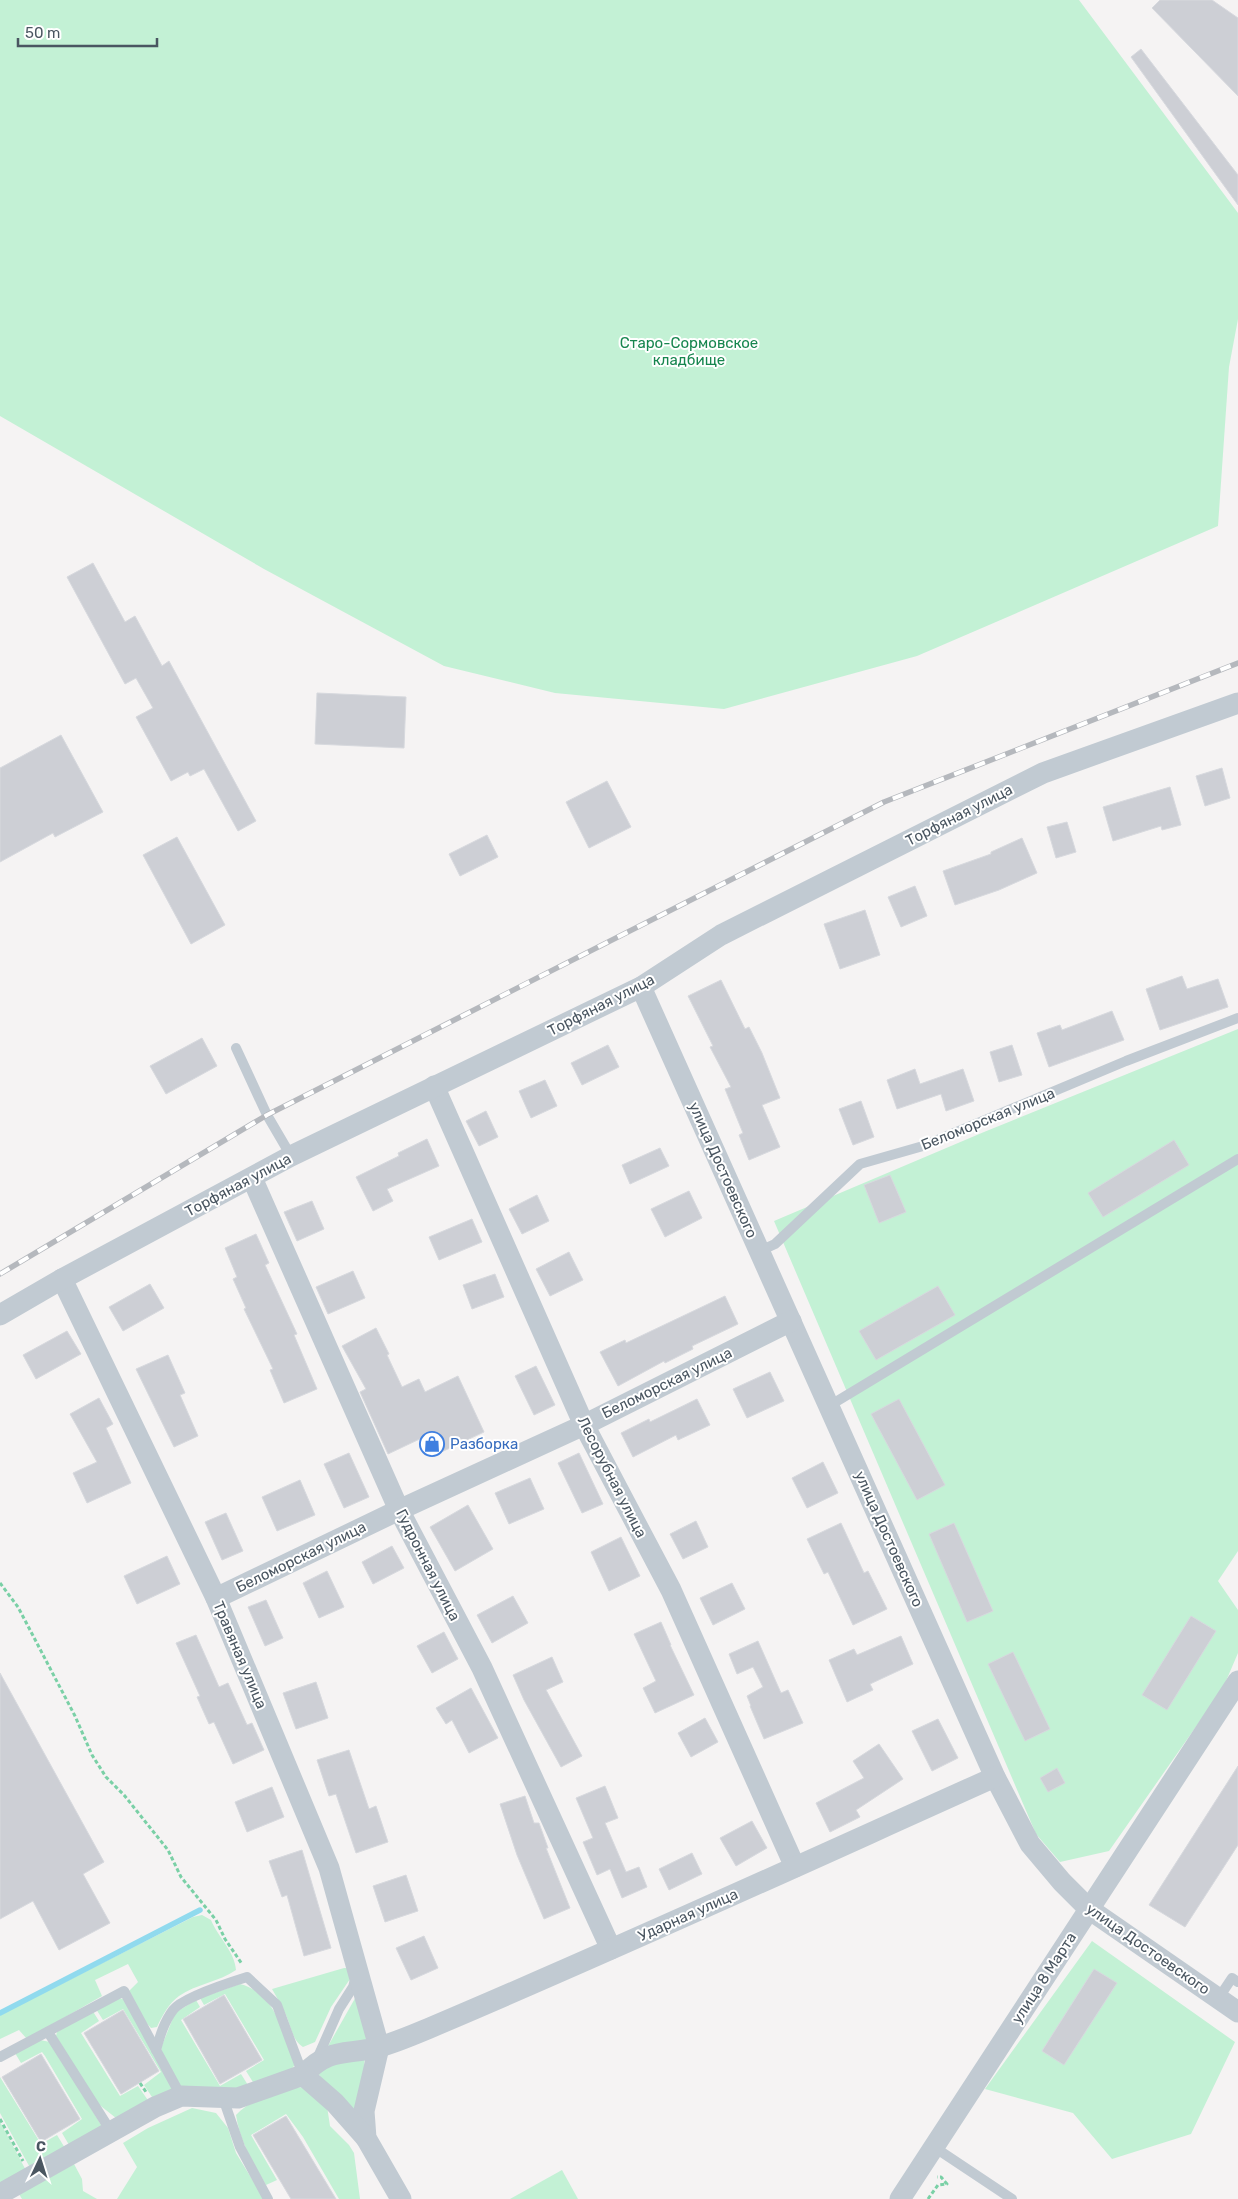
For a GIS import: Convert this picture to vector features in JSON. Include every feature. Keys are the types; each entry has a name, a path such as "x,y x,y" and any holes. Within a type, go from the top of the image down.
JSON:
{"street":[{"name":"Торфяная улица","path":"0,1315 62,1279 291,1156 642,987 721,935 1043,773 1238,703"},
{"name":"улица Достоевского","path":"642,987 995,1777 1030,1844 1062,1882 1089,1909 1238,2012"},
{"name":"Лесорубная улица","path":"434,1086 584,1425 671,1590 795,1867"},
{"name":"Гудронная улица","path":"252,1178 399,1510 482,1668 611,1949"},
{"name":"Травяная улица","path":"62,1279 216,1598 329,1868 378,2047"},
{"name":"Беломорская улица","path":"216,1598 399,1510 584,1425 791,1322"},
{"name":"улица 8 Марта","path":"900,2199 1238,1681"},
{"name":"Ударная улица","path":"309,2069 332,2054 378,2047 430,2028 995,1777"},
{"path":"366,2138 364,2111 378,2047"},
{"path":"0,2194 181,2096 238,2098 309,2069 335,2103 366,2138 401,2199"}],"lane":[{"name":"Беломорская улица","path":"760,1251 774,1244 860,1164 923,1146 1238,1018"},
{"path":"236,1048 267,1116 291,1156"},
{"path":"829,1406 1238,1159"},
{"path":"309,2069 339,2009 353,1987 357,1971"},
{"path":"156,2050 163,2028 173,2009 217,1986 247,1977 277,2005 309,2069"},
{"path":"1218,1999 1232,1978 1238,1982"},
{"path":"0,2057 124,1990 181,2096"},
{"path":"48,2032 112,2133"},
{"path":"223,2098 240,2147 268,2199"},
{"path":"934,2147 1012,2199"}],"path":[{"path":"0,1583 18,1607 75,1716 92,1755 106,1777 124,1795 168,1850 181,1877 216,1920 241,1962 247,1977"},
{"path":"0,2119 32,2176"}],"green space":[{"name":"Старо-Сормовское кладбище","path":"0,0 1079,0 1238,213 1238,319 1229,367 1218,526 917,656 724,709 555,693 444,666 264,569 0,416"},
{"path":"1238,1029 1238,1551 1218,1581 1238,1610 1238,1653 1223,1688 1109,1851 1060,1862 1036,1834 774,1221 984,1132"},
{"path":"202,1915 211,1920 233,1957 236,1970 179,1996 169,2006 157,2027 151,2028 143,2019 129,1991 138,1982 128,1964 95,1980 102,1996 27,2039 19,2030 0,2039 0,2015 193,1917"},
{"path":"1092,1941 1235,2042 1191,2134 1112,2159 1073,2113 985,2089"},
{"path":"344,1968 350,1968 350,1979 331,2007 315,2042 303,2047 294,2037 286,2015 272,1989"},
{"path":"240,1984 261,1995 269,2004 281,2025 294,2059 294,2066 290,2071 256,2087 246,2071 264,2060 225,1994 204,2005 200,1998"},
{"path":"358,1993 368,2040 327,2048"},
{"path":"117,1998 124,1999 174,2087 156,2103 144,2085 161,2072 123,2009 103,2020 96,2009"},
{"path":"196,2000 200,2007 181,2020 220,2086 241,2074 251,2090 182,2088 163,2056 161,2048 175,2013"},
{"path":"92,2010 99,2021 81,2033 120,2096 138,2086 152,2106 116,2118 97,2103 56,2036 57,2032"},
{"path":"40,2040 50,2042 103,2128 72,2150 62,2133 82,2119 45,2056 42,2052 21,2063 15,2053"},
{"path":"365,2056 360,2115 330,2090 317,2072 328,2060"},
{"path":"0,2077 41,2144 57,2135 68,2153 33,2173 0,2113"},
{"path":"304,2087 327,2106 330,2126 349,2145 354,2153 360,2199 339,2199 303,2137 286,2114 251,2135 277,2180 266,2185 256,2169 241,2134 236,2115 250,2104 267,2095 286,2089"},
{"path":"192,2108 216,2113 228,2128 236,2153 264,2199 117,2199 137,2167 123,2143 148,2128"},
{"path":"0,2122 29,2176 0,2191"},
{"path":"74,2164 82,2179 83,2191 97,2199 22,2199 19,2194"},
{"path":"562,2170 578,2199 510,2199"}],"building":[{"path":"1160,0 1212,0 1238,18 1238,96 1152,8"},
{"path":"1141,49 1238,175 1238,205 1131,57"},
{"path":"93,563 125,622 135,616 162,666 169,661 256,821 238,831 204,769 190,776 188,772 171,781 136,717 153,708 136,678 125,684 67,577"},
{"path":"317,693 406,697 404,748 315,744"},
{"path":"61,735 103,812 55,837 53,833 0,862 0,768"},
{"path":"1222,768 1230,798 1205,806 1196,776"},
{"path":"607,781 631,827 589,848 566,802"},
{"path":"1170,787 1181,825 1162,830 1161,826 1113,841 1103,807"},
{"path":"1067,822 1076,852 1056,858 1047,827"},
{"path":"487,835 498,857 460,876 449,854"},
{"path":"177,837 225,925 191,944 143,855"},
{"path":"1022,838 1037,873 999,890 955,905 943,871 991,854 991,852"},
{"path":"915,886 927,916 901,927 888,897"},
{"path":"865,910 880,955 840,969 824,924"},
{"path":"1182,976 1187,989 1218,979 1228,1007 1160,1030 1146,989"},
{"path":"721,980 745,1029 749,1027 762,1053 780,1098 762,1105 780,1147 749,1160 739,1135 743,1133 725,1089 731,1087 710,1047 713,1046 688,996"},
{"path":"1112,1011 1124,1040 1049,1067 1037,1033 1060,1025 1062,1030"},
{"path":"202,1038 217,1066 166,1094 150,1066"},
{"path":"608,1045 619,1067 582,1085 571,1063"},
{"path":"1012,1045 1022,1075 999,1082 990,1052"},
{"path":"915,1069 920,1084 963,1069 974,1101 946,1111 941,1094 897,1109 887,1080"},
{"path":"545,1080 557,1106 531,1118 519,1091"},
{"path":"861,1101 874,1137 853,1145 839,1109"},
{"path":"486,1111 498,1137 479,1146 466,1121"},
{"path":"427,1139 439,1166 387,1189 393,1201 373,1211 356,1177 399,1156 398,1153"},
{"path":"1174,1140 1189,1165 1103,1217 1088,1193"},
{"path":"660,1148 669,1166 630,1184 622,1165"},
{"path":"890,1175 906,1212 879,1223 864,1185"},
{"path":"689,1191 702,1218 665,1237 651,1209"},
{"path":"537,1195 549,1221 522,1234 509,1209"},
{"path":"312,1201 324,1229 297,1241 284,1212"},
{"path":"472,1219 482,1242 439,1260 429,1237"},
{"path":"256,1234 269,1263 265,1265 297,1334 294,1335 317,1389 284,1403 270,1370 273,1369 244,1309 246,1308 233,1279 237,1277 225,1248"},
{"path":"569,1252 583,1280 550,1296 536,1269"},
{"path":"353,1271 365,1298 328,1314 316,1287"},
{"path":"495,1274 504,1297 472,1309 463,1285"},
{"path":"150,1284 164,1308 123,1331 109,1307"},
{"path":"938,1286 955,1315 876,1360 859,1331"},
{"path":"725,1296 738,1324 692,1346 693,1349 665,1363 664,1361 618,1386 600,1352 625,1340 626,1343"},
{"path":"376,1328 402,1387 419,1379 425,1392 458,1376 484,1432 435,1455 426,1436 388,1454 360,1392 366,1389 342,1346"},
{"path":"67,1331 81,1354 36,1379 23,1355"},
{"path":"168,1355 185,1393 180,1395 198,1436 174,1447 136,1369"},
{"path":"536,1366 555,1405 534,1415 515,1376"},
{"path":"770,1372 784,1401 747,1418 733,1389"},
{"path":"99,1398 113,1424 106,1428 131,1483 87,1503 73,1473 97,1462 70,1414"},
{"path":"697,1399 710,1425 678,1440 676,1435 633,1457 621,1433 649,1419 650,1422"},
{"path":"899,1399 945,1485 917,1500 871,1414"},
{"path":"349,1453 369,1497 344,1508 324,1464"},
{"path":"579,1453 603,1504 582,1513 558,1463"},
{"path":"823,1462 838,1493 807,1508 792,1478"},
{"path":"530,1478 544,1509 509,1524 495,1493"},
{"path":"300,1480 315,1515 277,1531 262,1497"},
{"path":"468,1505 493,1549 455,1571 430,1527"},
{"path":"226,1513 243,1551 222,1560 205,1522"},
{"path":"696,1521 708,1547 683,1559 670,1534"},
{"path":"841,1523 864,1573 868,1571 887,1609 853,1625 828,1572 824,1574 807,1539"},
{"path":"954,1523 993,1611 967,1622 929,1534"},
{"path":"621,1537 640,1576 609,1591 591,1552"},
{"path":"392,1546 404,1568 373,1584 362,1562"},
{"path":"167,1556 180,1584 137,1604 124,1576"},
{"path":"327,1571 344,1607 319,1618 303,1583"},
{"path":"732,1583 745,1609 713,1625 700,1598"},
{"path":"513,1596 528,1623 492,1643 477,1615"},
{"path":"266,1600 283,1638 265,1646 248,1607"},
{"path":"1191,1616 1216,1631 1167,1710 1142,1695"},
{"path":"661,1622 694,1695 655,1713 643,1688 656,1681 634,1634"},
{"path":"444,1632 458,1659 432,1673 417,1646"},
{"path":"196,1635 219,1687 228,1683 247,1725 252,1723 264,1750 233,1764 214,1722 209,1724 197,1697 200,1696 176,1643"},
{"path":"901,1636 913,1664 870,1684 873,1690 847,1702 829,1660 854,1649 857,1655"},
{"path":"758,1641 781,1693 788,1690 803,1723 764,1739 747,1696 763,1687 753,1667 737,1674 729,1654"},
{"path":"1013,1652 1050,1729 1025,1741 988,1664"},
{"path":"552,1657 563,1682 546,1690 582,1756 561,1767 524,1700 513,1675"},
{"path":"0,1673 104,1862 83,1874 110,1923 59,1950 33,1901 0,1919"},
{"path":"316,1682 328,1718 296,1729 283,1693"},
{"path":"471,1688 498,1738 469,1753 452,1720 446,1724 436,1708"},
{"path":"705,1718 718,1742 691,1757 678,1733"},
{"path":"938,1719 958,1758 932,1771 912,1731"},
{"path":"879,1744 903,1779 856,1810 860,1817 830,1832 816,1803 864,1778 853,1761"},
{"path":"349,1750 369,1809 376,1806 388,1842 356,1853 336,1794 329,1796 317,1760"},
{"path":"1238,1766 1238,1845 1185,1927 1149,1905"},
{"path":"1057,1768 1065,1783 1048,1792 1040,1778"},
{"path":"605,1786 618,1818 605,1823 626,1872 639,1867 647,1887 622,1898 610,1869 597,1875 583,1842 593,1838 576,1798"},
{"path":"272,1787 284,1817 247,1832 235,1802"},
{"path":"525,1796 534,1823 539,1823 548,1848 546,1848 570,1908 544,1919 517,1855 500,1804"},
{"path":"752,1821 767,1848 736,1866 720,1838"},
{"path":"302,1850 331,1948 304,1956 287,1895 282,1897 269,1861"},
{"path":"692,1853 702,1874 669,1890 659,1869"},
{"path":"406,1875 418,1911 385,1922 373,1886"},
{"path":"424,1936 438,1968 411,1980 396,1948"},
{"path":"1094,1969 1117,1983 1064,2065 1042,2051"},
{"path":"224,1995 262,2060 220,2084 183,2019"},
{"path":"123,2010 159,2071 121,2094 84,2033"},
{"path":"41,2054 80,2119 41,2142 2,2077"},
{"path":"286,2116 336,2199 291,2199 253,2135"}],"waterway":[{"path":"0,2013 200,1910"}],"railway":[{"path":"0,1274 267,1115 884,802 1238,663"}],"place":[{"name":"Разборка","path":"432,1444"}]}
